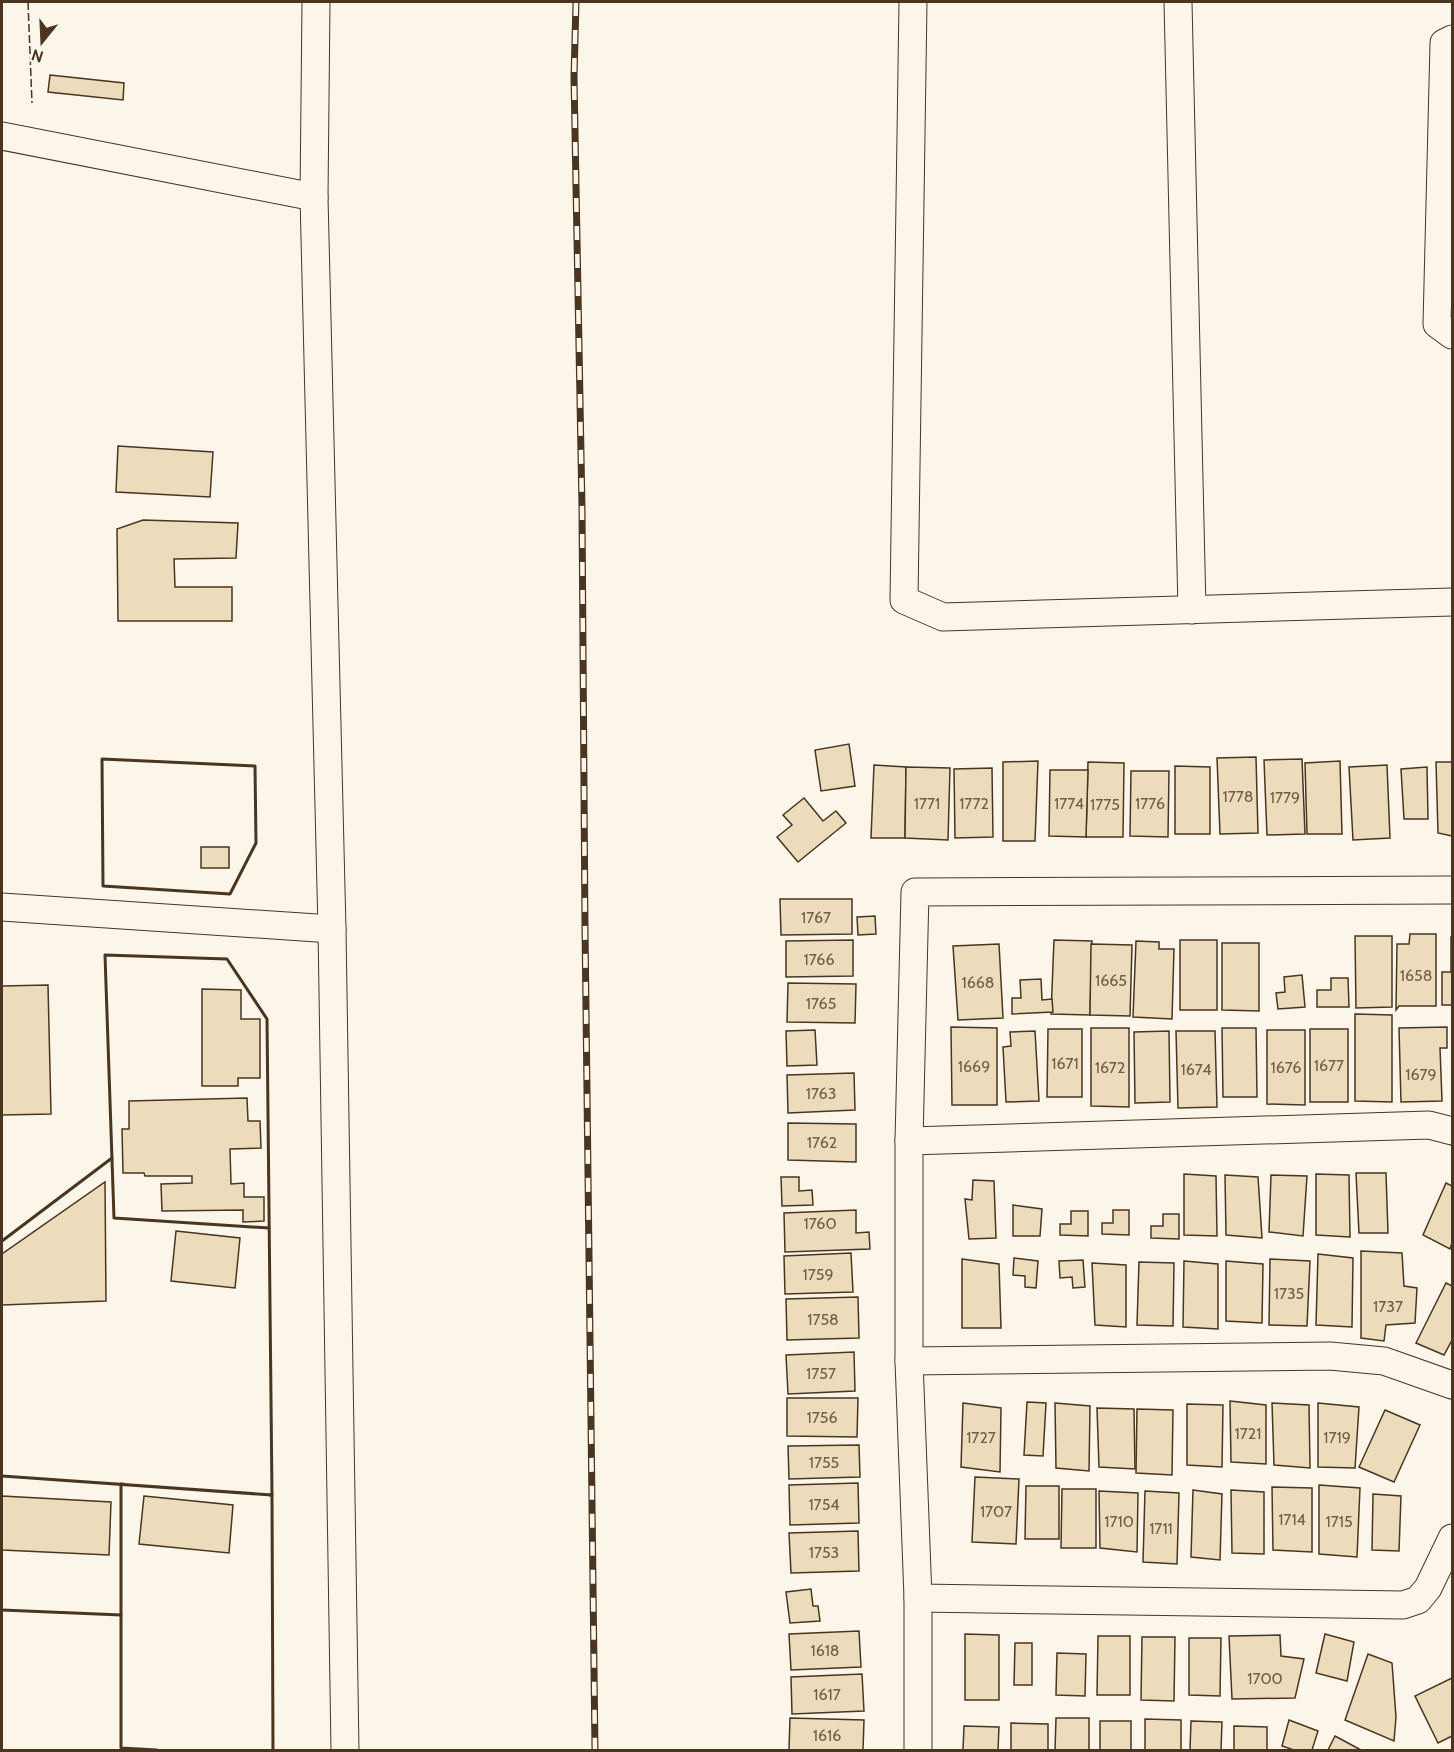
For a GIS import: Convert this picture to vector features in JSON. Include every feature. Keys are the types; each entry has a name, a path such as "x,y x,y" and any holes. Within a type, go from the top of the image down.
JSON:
{"street":[{"path":"316,2 314,197 332,929 345,1750"},
{"path":"913,2 904,600 943,617 1452,602"},
{"path":"1178,2 1192,610"},
{"path":"1452,39 1444,43 1437,324 1452,335"},
{"path":"2,136 314,197"},
{"path":"918,1750 918,1598 909,1361 909,1141 915,892 1452,890"},
{"path":"2,907 332,929"},
{"path":"909,1141 1428,1125 1452,1131"},
{"path":"909,1361 1348,1357 1384,1361 1452,1385"},
{"path":"918,1598 1402,1605 1418,1600 1428,1588 1452,1538"}],"building":[{"path":"50,75 124,83 123,100 48,92"},
{"path":"118,446 213,452 210,497 116,492"},
{"path":"143,520 238,523 236,558 174,559 175,587 232,587 232,621 118,621 117,529"},
{"path":"849,744 855,786 821,791 815,750"},
{"path":"1256,757 1258,833 1220,834 1217,758"},
{"path":"1302,759 1305,834 1267,835 1264,760"},
{"path":"1038,761 1035,841 1003,841 1003,762"},
{"path":"1340,761 1342,834 1307,834 1305,763"},
{"path":"1088,762 1124,763 1123,837 1086,837"},
{"path":"1436,762 1452,762 1452,836 1438,833"},
{"path":"874,765 906,767 905,838 871,838"},
{"path":"1387,765 1390,838 1353,840 1349,767"},
{"path":"1175,766 1210,767 1210,834 1175,834"},
{"path":"906,767 950,768 948,840 905,838"},
{"path":"1427,767 1428,819 1404,819 1401,769"},
{"path":"992,768 993,837 955,838 954,769"},
{"path":"1050,770 1088,770 1086,837 1049,836"},
{"path":"1131,771 1169,771 1168,837 1130,836"},
{"path":"804,798 823,821 836,811 846,823 798,862 777,837 792,825 783,815"},
{"path":"201,847 229,847 229,868 201,868"},
{"path":"780,899 852,899 852,934 781,935"},
{"path":"875,916 876,934 858,935 857,917"},
{"path":"1410,934 1436,934 1436,1006 1399,1006 1396,1010 1397,944 1409,944"},
{"path":"1355,936 1392,936 1392,1007 1356,1008"},
{"path":"1451,937 1452,1005 1442,1005 1442,972 1451,972"},
{"path":"853,940 853,976 786,977 786,941"},
{"path":"1054,940 1092,941 1090,1015 1051,1014"},
{"path":"1180,940 1217,940 1217,1010 1180,1010"},
{"path":"1136,941 1159,942 1159,949 1174,949 1172,1019 1133,1017"},
{"path":"1222,943 1259,943 1259,1011 1222,1010"},
{"path":"999,944 1003,1018 958,1020 953,946"},
{"path":"1091,944 1132,945 1130,1016 1090,1015"},
{"path":"1302,975 1305,1007 1278,1009 1276,993 1285,992 1284,977"},
{"path":"1331,978 1348,978 1349,1007 1317,1007 1317,990 1331,990"},
{"path":"1041,979 1042,1000 1052,999 1053,1012 1012,1014 1012,998 1021,998 1020,980"},
{"path":"788,983 856,984 855,1023 787,1022"},
{"path":"48,985 51,1114 2,1115 2,986"},
{"path":"202,989 241,990 241,1019 260,1019 260,1078 238,1078 238,1086 202,1086"},
{"path":"1355,1014 1392,1015 1392,1102 1355,1101"},
{"path":"951,1027 997,1028 997,1105 952,1105"},
{"path":"1447,1027 1447,1048 1440,1048 1442,1101 1401,1102 1399,1028"},
{"path":"1091,1028 1129,1028 1129,1107 1091,1106"},
{"path":"1222,1028 1256,1028 1257,1097 1223,1097"},
{"path":"1048,1029 1082,1029 1082,1097 1047,1097"},
{"path":"1310,1029 1348,1029 1348,1102 1310,1102"},
{"path":"815,1030 817,1065 787,1066 786,1031"},
{"path":"1267,1030 1305,1030 1305,1105 1267,1104"},
{"path":"1035,1031 1039,1101 1006,1102 1003,1047 1011,1046 1010,1032"},
{"path":"1169,1031 1170,1102 1135,1103 1134,1032"},
{"path":"1176,1031 1215,1031 1217,1107 1178,1108"},
{"path":"854,1073 855,1110 788,1113 787,1075"},
{"path":"247,1098 248,1121 260,1121 261,1148 230,1149 231,1184 244,1183 244,1197 264,1197 264,1221 243,1222 243,1210 162,1211 161,1184 192,1183 192,1176 145,1176 144,1173 123,1173 122,1129 129,1129 129,1101"},
{"path":"788,1123 856,1124 856,1162 788,1160"},
{"path":"1356,1173 1386,1173 1388,1233 1359,1233"},
{"path":"1184,1174 1216,1176 1217,1236 1184,1235"},
{"path":"1316,1174 1349,1175 1350,1237 1316,1235"},
{"path":"1225,1175 1258,1177 1262,1238 1226,1235"},
{"path":"1271,1175 1307,1176 1303,1236 1269,1232"},
{"path":"781,1177 799,1177 799,1191 812,1190 813,1205 782,1206"},
{"path":"973,1180 994,1181 996,1238 969,1239 965,1199 972,1200"},
{"path":"105,1182 106,1301 2,1305 2,1254"},
{"path":"1446,1183 1452,1186 1452,1243 1450,1249 1423,1235"},
{"path":"1013,1205 1042,1209 1040,1236 1013,1236"},
{"path":"856,1210 856,1233 869,1232 870,1249 785,1252 784,1213"},
{"path":"1113,1210 1129,1210 1129,1235 1102,1234 1102,1223 1113,1223"},
{"path":"1071,1211 1088,1211 1088,1236 1060,1235 1060,1224 1071,1224"},
{"path":"1163,1214 1179,1214 1179,1239 1151,1238 1151,1226 1163,1226"},
{"path":"176,1231 240,1238 235,1288 171,1281"},
{"path":"1361,1251 1402,1253 1404,1286 1417,1288 1415,1323 1386,1325 1384,1341 1361,1338"},
{"path":"851,1253 853,1292 785,1294 784,1256"},
{"path":"1318,1254 1353,1258 1352,1327 1316,1325"},
{"path":"1014,1258 1038,1261 1036,1288 1025,1287 1025,1276 1013,1275"},
{"path":"962,1259 999,1264 1001,1328 962,1328"},
{"path":"1270,1259 1310,1261 1307,1326 1269,1325"},
{"path":"1083,1260 1085,1287 1073,1288 1072,1277 1060,1278 1059,1261"},
{"path":"1184,1261 1218,1264 1218,1329 1183,1327"},
{"path":"1226,1261 1263,1264 1262,1323 1226,1321"},
{"path":"1139,1262 1174,1263 1173,1326 1137,1325"},
{"path":"1092,1263 1126,1265 1126,1327 1095,1325"},
{"path":"1446,1283 1452,1286 1452,1340 1444,1355 1416,1343"},
{"path":"858,1297 859,1338 787,1340 786,1299"},
{"path":"854,1352 855,1391 788,1394 786,1355"},
{"path":"787,1398 858,1398 857,1437 787,1436"},
{"path":"1230,1401 1266,1405 1266,1464 1231,1462"},
{"path":"1027,1402 1046,1403 1043,1456 1024,1455"},
{"path":"963,1403 1001,1408 1000,1472 961,1467"},
{"path":"1055,1403 1090,1406 1089,1471 1056,1468"},
{"path":"1272,1403 1309,1405 1310,1468 1274,1465"},
{"path":"1318,1403 1359,1407 1355,1468 1318,1467"},
{"path":"1187,1404 1223,1405 1222,1467 1187,1465"},
{"path":"1097,1408 1134,1409 1135,1469 1099,1467"},
{"path":"1137,1409 1173,1410 1172,1475 1136,1473"},
{"path":"1385,1410 1420,1425 1394,1482 1359,1467"},
{"path":"859,1445 860,1477 789,1479 788,1446"},
{"path":"975,1477 1019,1479 1016,1544 972,1542"},
{"path":"858,1483 859,1523 790,1525 789,1485"},
{"path":"1319,1485 1360,1488 1357,1557 1319,1554"},
{"path":"1026,1486 1059,1486 1059,1539 1025,1539"},
{"path":"1272,1487 1312,1488 1312,1552 1273,1550"},
{"path":"1062,1489 1096,1489 1096,1548 1061,1548"},
{"path":"1193,1490 1222,1494 1220,1560 1191,1557"},
{"path":"1231,1490 1264,1492 1264,1554 1232,1553"},
{"path":"1099,1491 1138,1493 1137,1552 1100,1548"},
{"path":"1145,1491 1179,1493 1177,1564 1143,1562"},
{"path":"1373,1494 1401,1496 1399,1551 1372,1550"},
{"path":"2,1496 111,1502 109,1555 2,1550"},
{"path":"144,1496 233,1505 229,1553 139,1544"},
{"path":"858,1531 859,1571 791,1573 789,1533"},
{"path":"811,1589 813,1606 818,1606 820,1621 790,1623 786,1592"},
{"path":"859,1631 861,1667 791,1670 789,1634"},
{"path":"965,1634 999,1635 999,1700 965,1700"},
{"path":"1325,1634 1354,1642 1347,1681 1316,1673"},
{"path":"1280,1635 1281,1656 1304,1659 1295,1698 1232,1699 1229,1636"},
{"path":"1098,1636 1130,1636 1130,1695 1097,1695"},
{"path":"1142,1637 1175,1637 1174,1701 1141,1700"},
{"path":"1189,1638 1221,1638 1220,1696 1189,1695"},
{"path":"1015,1643 1032,1643 1032,1685 1014,1685"},
{"path":"1057,1653 1086,1654 1085,1696 1056,1695"},
{"path":"1368,1654 1392,1663 1396,1717 1394,1741 1345,1720"},
{"path":"862,1674 864,1711 792,1714 791,1677"},
{"path":"1452,1678 1452,1736 1438,1743 1415,1696"},
{"path":"790,1718 864,1720 863,1750 789,1750"},
{"path":"1056,1718 1089,1718 1089,1750 1055,1750"},
{"path":"1145,1719 1181,1720 1181,1750 1145,1750"},
{"path":"1289,1720 1318,1731 1312,1750 1294,1750 1282,1746"},
{"path":"1100,1721 1131,1721 1131,1750 1100,1750"},
{"path":"1191,1721 1222,1722 1221,1750 1190,1750"},
{"path":"1011,1723 1048,1724 1048,1750 1011,1750"},
{"path":"964,1726 999,1727 998,1750 963,1750"},
{"path":"1234,1726 1267,1727 1267,1750 1234,1750"},
{"path":"1335,1736 1361,1750 1328,1750"}],"railway":[{"path":"576,2 574,77 582,508 595,1750"}],"fence":[{"path":"28,2 32,103"}],"wall":[{"path":"102,759 255,766 256,843 230,894 103,886 102,759"},
{"path":"2,1476 272,1495 267,1019 227,959 105,955 114,1218 269,1228"},
{"path":"2,1241 112,1158"},
{"path":"123,1484 121,1484 121,1748 157,1750"},
{"path":"270,1495 272,1495 273,1750"},
{"path":"2,1610 121,1615"}]}
